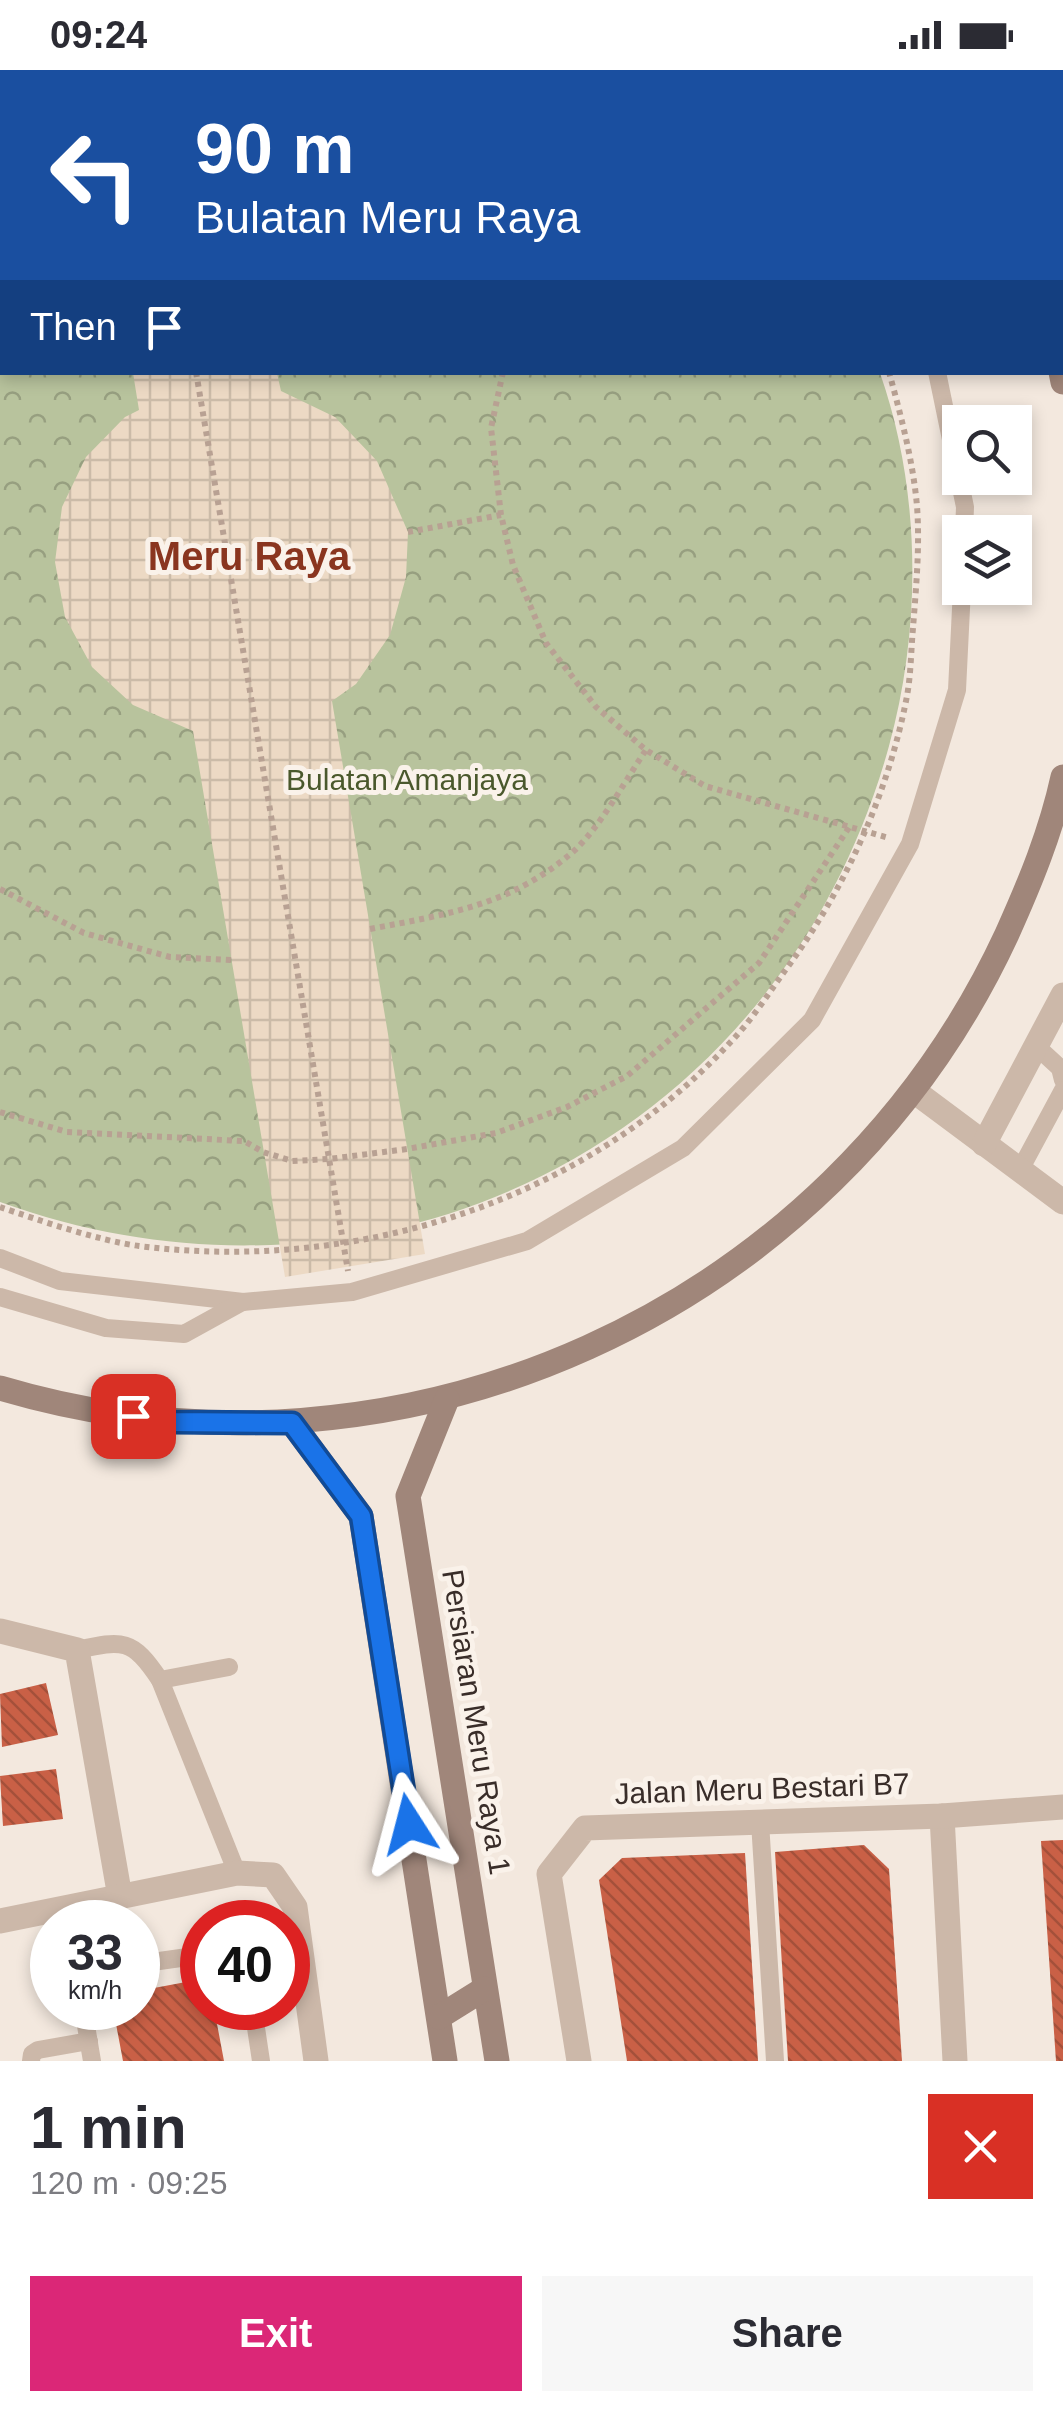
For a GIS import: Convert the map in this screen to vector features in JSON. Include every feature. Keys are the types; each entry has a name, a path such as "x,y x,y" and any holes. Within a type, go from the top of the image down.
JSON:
{"street":[{"path":"0,1388 54,1404 172,1422 292,1423 448,1399 582,1353 707,1285 819,1196 914,1091 985,980 1034,875 1063,777"},
{"path":"984,1144 1063,996"},
{"path":"914,1091 1063,1202"},
{"name":"Persiaran Meru Raya 1","path":"448,1399 408,1496 497,2061"},
{"path":"292,1423 361,1516 444,2061"},
{"path":"0,1631 77,1650 120,1896"},
{"name":"Jalan Meru Bestari B7","path":"578,2061 550,1874 584,1828 942,1816 1063,1806"},
{"name":"Jalan Meru Bestari B7","path":"942,1816 955,2061"},
{"path":"0,1921 237,1873 273,1876 290,1900"},
{"path":"439,2017 484,1990"},
{"path":"308,2030 316,2061"}],"lane":[{"path":"938,375 965,515"},
{"path":"0,1258 60,1280 242,1302 352,1292 527,1241 684,1148 812,1020 910,844 957,690 961,605"},
{"path":"1036,1046 1060,1068 1063,1080"},
{"path":"1020,1170 1063,1090"},
{"path":"0,1297 106,1328 184,1334 242,1302"},
{"path":"77,1650 116,1641 143,1654 160,1680 237,1873"},
{"path":"160,1680 229,1666"},
{"path":"760,1822 775,2061"},
{"path":"87,2030 92,2061"},
{"path":"256,2030 261,2061"},
{"path":"32,2061 32,2054 38,2050 89,2040"}],"path":[{"path":"197,375 352,1292"},
{"path":"502,375 491,428 500,515 512,565 546,642 596,707 646,750 705,786 910,844"},
{"path":"0,1207 136,1246 280,1252 344,1244 453,1218 558,1174 629,1130 688,1084 744,1027 822,916 865,831 894,751 907,693 917,582 916,506 906,436 890,375"},
{"path":"408,532 500,515"},
{"path":"370,929 450,914 523,889 577,848 646,750"},
{"path":"0,1112 67,1132 244,1140 263,1152 292,1161 408,1149 496,1132 567,1108 627,1076 759,963 850,826"},
{"path":"0,888 84,933 170,957 232,960"}],"green space":[{"name":"Bulatan Amanjaya","path":"0,375 881,375 903,464 912,558 907,654 889,746 835,884 758,1002 661,1099 547,1173 421,1222 285,1244 143,1238 0,1202"}],"shaded area":[{"path":"133,375 277,375 281,391 335,417 377,461 408,532 406,577 390,635 356,684 332,701 425,1254 285,1277 193,731 133,705 92,667 65,617 55,562 62,507 86,457 125,417 139,410"}],"building":[{"path":"46,1683 58,1735 2,1747 0,1694"},
{"path":"56,1769 63,1819 3,1826 0,1776"},
{"path":"1063,1840 1063,2061 1056,2061 1041,1841"},
{"path":"864,1845 889,1869 902,2061 788,2061 775,1852"},
{"path":"745,1853 758,2061 627,2061 599,1880 622,1858"},
{"path":"180,1983 180,2030 218,2030 224,2061 123,2061 117,2030 160,2030 160,1987"}],"district":[{"name":"Meru Raya","path":"249,556"}],"route":[{"path":"133,1416 172,1422 292,1423 361,1516 409,1824"}]}
